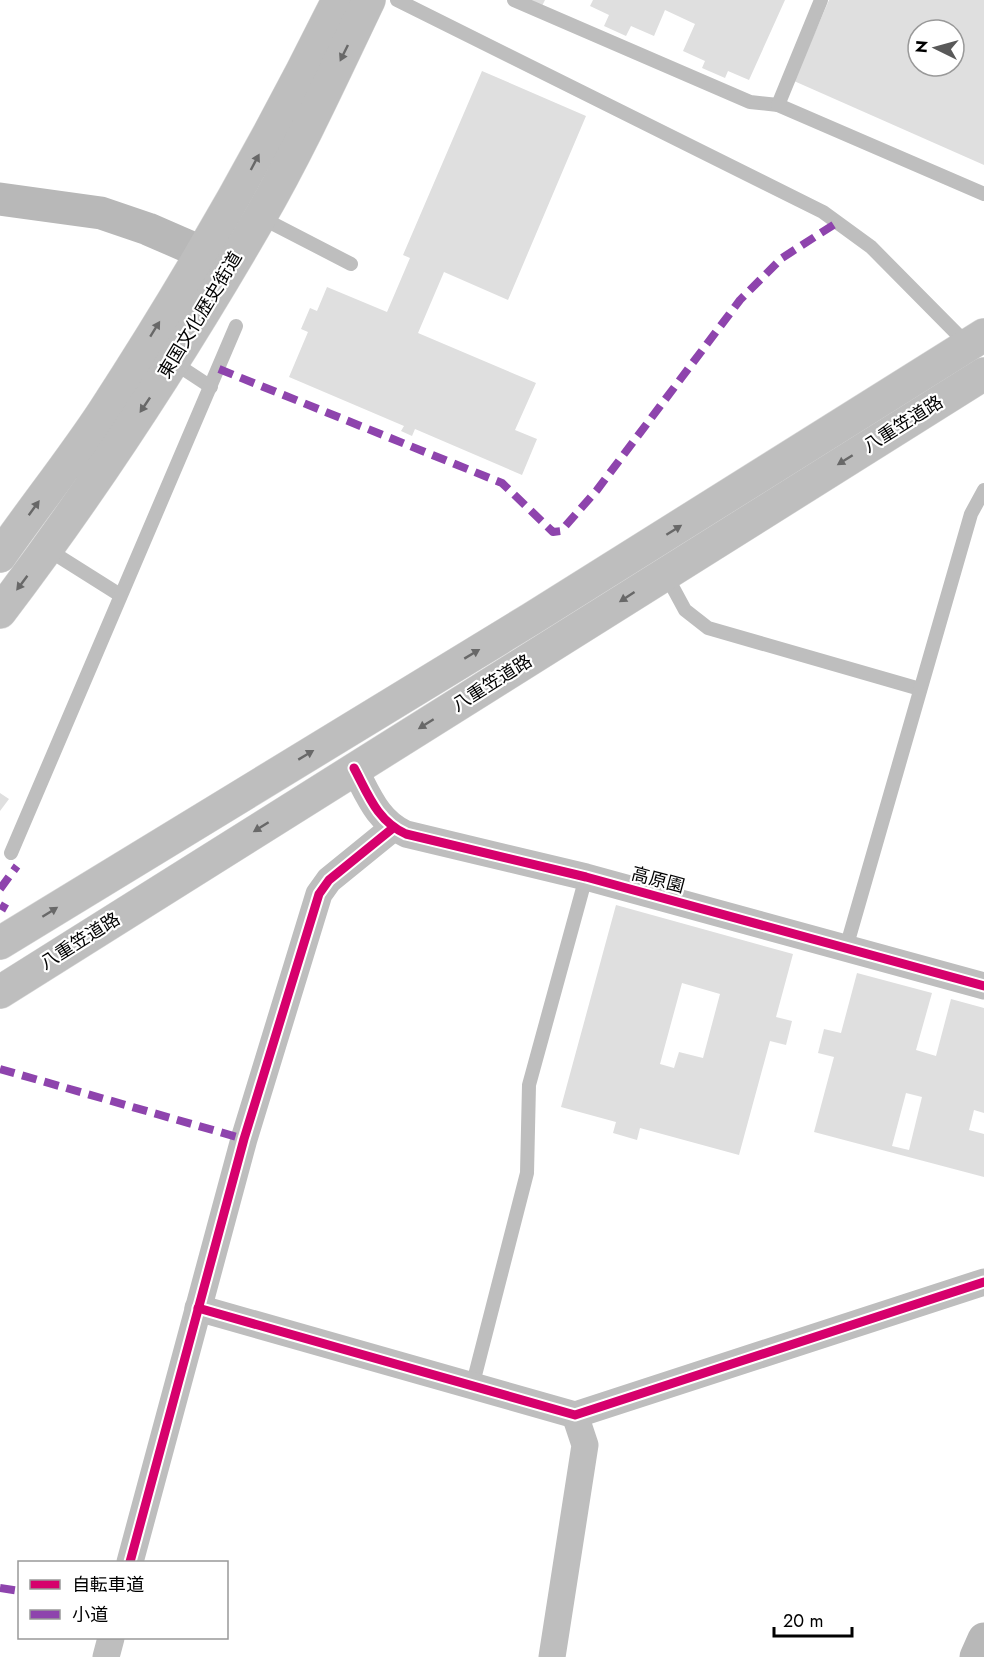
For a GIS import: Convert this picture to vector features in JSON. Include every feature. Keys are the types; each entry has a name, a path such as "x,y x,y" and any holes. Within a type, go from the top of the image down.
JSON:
{"highway":[{"name":"東国文化歴史街道","path":"0,612 47,549 173,362 256,160 338,0"},
{"name":"東国文化歴史街道","path":"0,556 217,259 260,217 314,115 369,0"},
{"name":"八重笠道路","path":"0,943 531,619 976,340"},
{"name":"八重笠道路","path":"0,992 984,374"}],"street":[{"path":"0,199 101,213 148,229 217,259"},
{"path":"131,1561 244,1139 318,894 329,880 393,828 377,812 354,768"},
{"name":"高原園","path":"393,828 406,834 586,877 984,986"},
{"path":"198,1308 575,1415 984,1282"},
{"path":"552,1657 585,1445 575,1415"},
{"path":"106,1657 111,1639"},
{"path":"976,1657 984,1639"}],"lane":[{"path":"397,0 823,212 871,247 976,340"},
{"path":"514,0 750,102 778,105 984,194"},
{"path":"778,105 821,0"},
{"path":"260,217 351,264"},
{"path":"11,853 236,326"},
{"path":"173,362 211,387"},
{"path":"846,948 971,514 984,490"},
{"path":"47,549 120,595"},
{"path":"665,573 685,610 708,628 920,689"},
{"path":"472,1386 527,1173 529,1085 586,877"}],"building":[{"path":"529,0 545,0 542,6"},
{"path":"593,0 785,0 749,80 728,71 725,78 702,68 705,61 683,51 695,24 665,10 654,36 631,26 626,36 604,26 609,15 590,6"},
{"path":"829,0 984,0 984,165 794,81"},
{"path":"482,71 586,116 508,300 444,272 418,333 536,383 515,430 537,439 522,475 415,429 412,436 401,431 404,426 289,377 308,332 301,329 310,308 317,311 327,287 387,312 410,258 403,255"},
{"path":"0,793 9,799 0,811"},
{"path":"616,905 793,954 776,1017 792,1021 786,1045 770,1041 739,1155 640,1128 637,1140 613,1133 616,1122 561,1107","holes":["682,983 720,994 703,1058 679,1052 674,1068 660,1064"]},
{"path":"857,973 932,993 916,1050 936,1056 951,999 984,1008 984,1113 974,1110 969,1130 984,1134 984,1177 814,1132 834,1057 818,1053 824,1029 841,1033","holes":["906,1093 922,1097 909,1150 892,1146"]}],"marked path":[{"path":"219,369 502,483 553,532 561,531 597,490 740,300 782,258 838,222"},
{"path":"0,889 17,866"},
{"path":"0,905 7,909"},
{"path":"0,1069 244,1139"},
{"path":"0,1588 18,1591"}],"cycle path":[{"path":"354,768 380,814 406,834 586,877 984,986"},
{"path":"130,1561 244,1139 319,894 329,880 393,828"},
{"path":"198,1308 575,1415 984,1282"}]}
